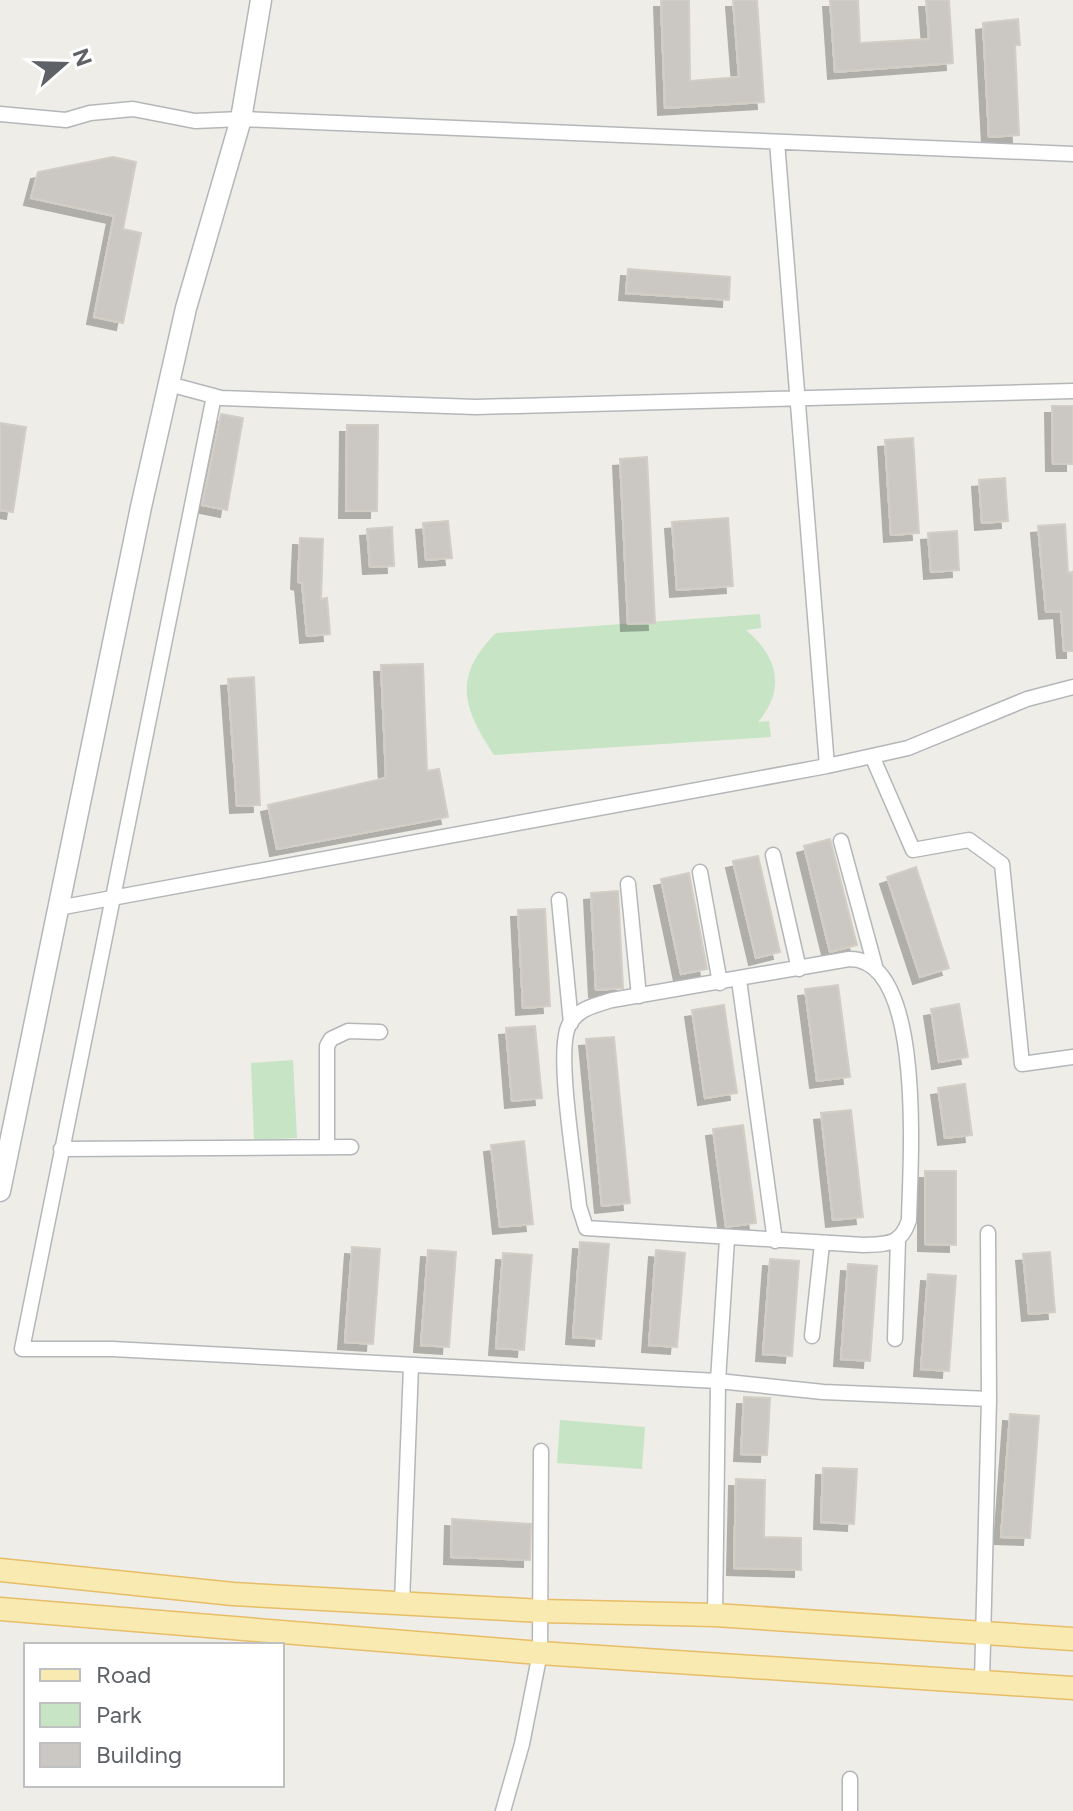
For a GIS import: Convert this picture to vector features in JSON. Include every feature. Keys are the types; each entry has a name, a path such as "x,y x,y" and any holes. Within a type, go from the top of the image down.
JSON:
{"main road":[{"path":"0,1570 233,1594 542,1611 715,1615 1073,1639"},
{"path":"0,1609 540,1653 1073,1688"}],"street":[{"path":"0,1191 169,384 186,308 241,119 261,0"},
{"path":"0,114 66,120 90,113 133,109 195,121 241,119 1073,154"},
{"path":"777,142 827,766"},
{"path":"169,384 214,396 476,407 1073,391"},
{"path":"214,396 110,899 22,1349 112,1349 718,1381 823,1392 989,1399"},
{"path":"58,908 827,766 908,748 1027,699 1073,687"},
{"path":"872,756 913,850 969,840 1002,864 1022,1064 1073,1057"},
{"path":"841,841 875,966"},
{"path":"773,855 799,969"},
{"path":"700,872 720,983"},
{"path":"628,884 639,996"},
{"path":"559,900 571,1023 565,1056 579,1206 586,1228 822,1244 893,1244 904,1236 909,1220 911,1117 904,1034 890,984 875,966 863,959 849,959 639,996 589,1007 571,1023"},
{"path":"739,980 775,1241"},
{"path":"327,1147 327,1046 331,1039 348,1031 380,1032"},
{"path":"61,1149 351,1147"},
{"path":"982,1682 989,1399 988,1233"},
{"path":"715,1615 718,1381 727,1239"},
{"path":"895,1339 898,1240"},
{"path":"812,1336 822,1244"},
{"path":"402,1603 411,1366"},
{"path":"503,1811 522,1744 540,1653 541,1451"},
{"path":"850,1779 850,1811"}],"green space":[{"path":"760,614 761,628 746,630 765,651 774,674 772,698 758,722 769,721 771,737 494,755 469,707 468,678 473,663 496,633"},
{"path":"293,1060 297,1138 254,1140 251,1063"},
{"path":"560,1420 645,1427 642,1469 557,1463"}],"building":[{"path":"661,0 689,0 690,81 739,77 733,0 757,0 764,102 665,108"},
{"path":"830,0 858,0 860,43 929,39 926,0 949,0 953,63 835,72"},
{"path":"1018,19 1020,45 1015,45 1019,135 989,137 983,23"},
{"path":"113,157 136,162 123,229 141,233 123,323 94,317 114,216 31,198 38,172"},
{"path":"628,269 730,277 729,300 626,293"},
{"path":"1052,406 1073,406 1073,464 1053,464"},
{"path":"221,414 243,418 227,510 202,505"},
{"path":"0,423 26,427 13,512 0,510"},
{"path":"347,425 378,425 377,511 346,511"},
{"path":"913,438 919,533 891,535 885,440"},
{"path":"647,457 655,623 628,624 620,459"},
{"path":"1005,478 1008,521 982,523 979,480"},
{"path":"728,518 733,586 677,590 672,522"},
{"path":"448,521 452,558 426,560 423,523"},
{"path":"1065,524 1068,573 1072,572 1073,581 1073,651 1064,651 1061,611 1046,612 1038,526"},
{"path":"392,527 394,566 370,567 367,529"},
{"path":"957,531 959,570 931,572 928,533"},
{"path":"300,538 323,539 321,599 327,598 330,634 307,636 302,583 298,582"},
{"path":"423,664 427,771 439,769 448,817 277,849 268,805 386,778 381,665"},
{"path":"254,677 260,805 237,806 228,679"},
{"path":"830,839 857,945 830,952 804,846"},
{"path":"758,856 780,952 756,958 733,861"},
{"path":"916,867 949,968 920,977 887,877"},
{"path":"689,873 707,969 681,974 661,879"},
{"path":"618,891 623,988 596,990 591,893"},
{"path":"545,909 550,1006 523,1008 518,910"},
{"path":"838,985 850,1077 817,1081 805,989"},
{"path":"959,1004 968,1057 939,1062 931,1009"},
{"path":"724,1005 737,1093 705,1098 692,1010"},
{"path":"535,1026 542,1098 512,1101 506,1028"},
{"path":"614,1037 630,1203 602,1206 586,1039"},
{"path":"965,1084 972,1135 945,1138 938,1088"},
{"path":"851,1110 863,1217 833,1220 821,1113"},
{"path":"743,1125 756,1223 726,1227 713,1129"},
{"path":"524,1141 533,1224 500,1227 491,1145"},
{"path":"925,1171 956,1171 956,1245 925,1244"},
{"path":"580,1242 609,1244 601,1339 573,1337"},
{"path":"352,1247 380,1249 373,1344 345,1342"},
{"path":"428,1250 456,1252 449,1347 421,1345"},
{"path":"656,1250 685,1253 677,1347 649,1345"},
{"path":"1050,1252 1055,1312 1029,1314 1023,1254"},
{"path":"503,1253 532,1255 524,1350 496,1348"},
{"path":"770,1259 799,1261 792,1356 763,1354"},
{"path":"848,1264 877,1266 870,1361 841,1359"},
{"path":"928,1274 956,1276 949,1371 921,1369"},
{"path":"744,1397 770,1398 767,1455 741,1454"},
{"path":"1010,1414 1039,1416 1030,1538 1001,1537"},
{"path":"823,1468 857,1469 854,1524 821,1522"},
{"path":"736,1479 765,1480 764,1537 801,1538 801,1570 734,1568"},
{"path":"452,1519 531,1524 530,1560 451,1557"}]}
